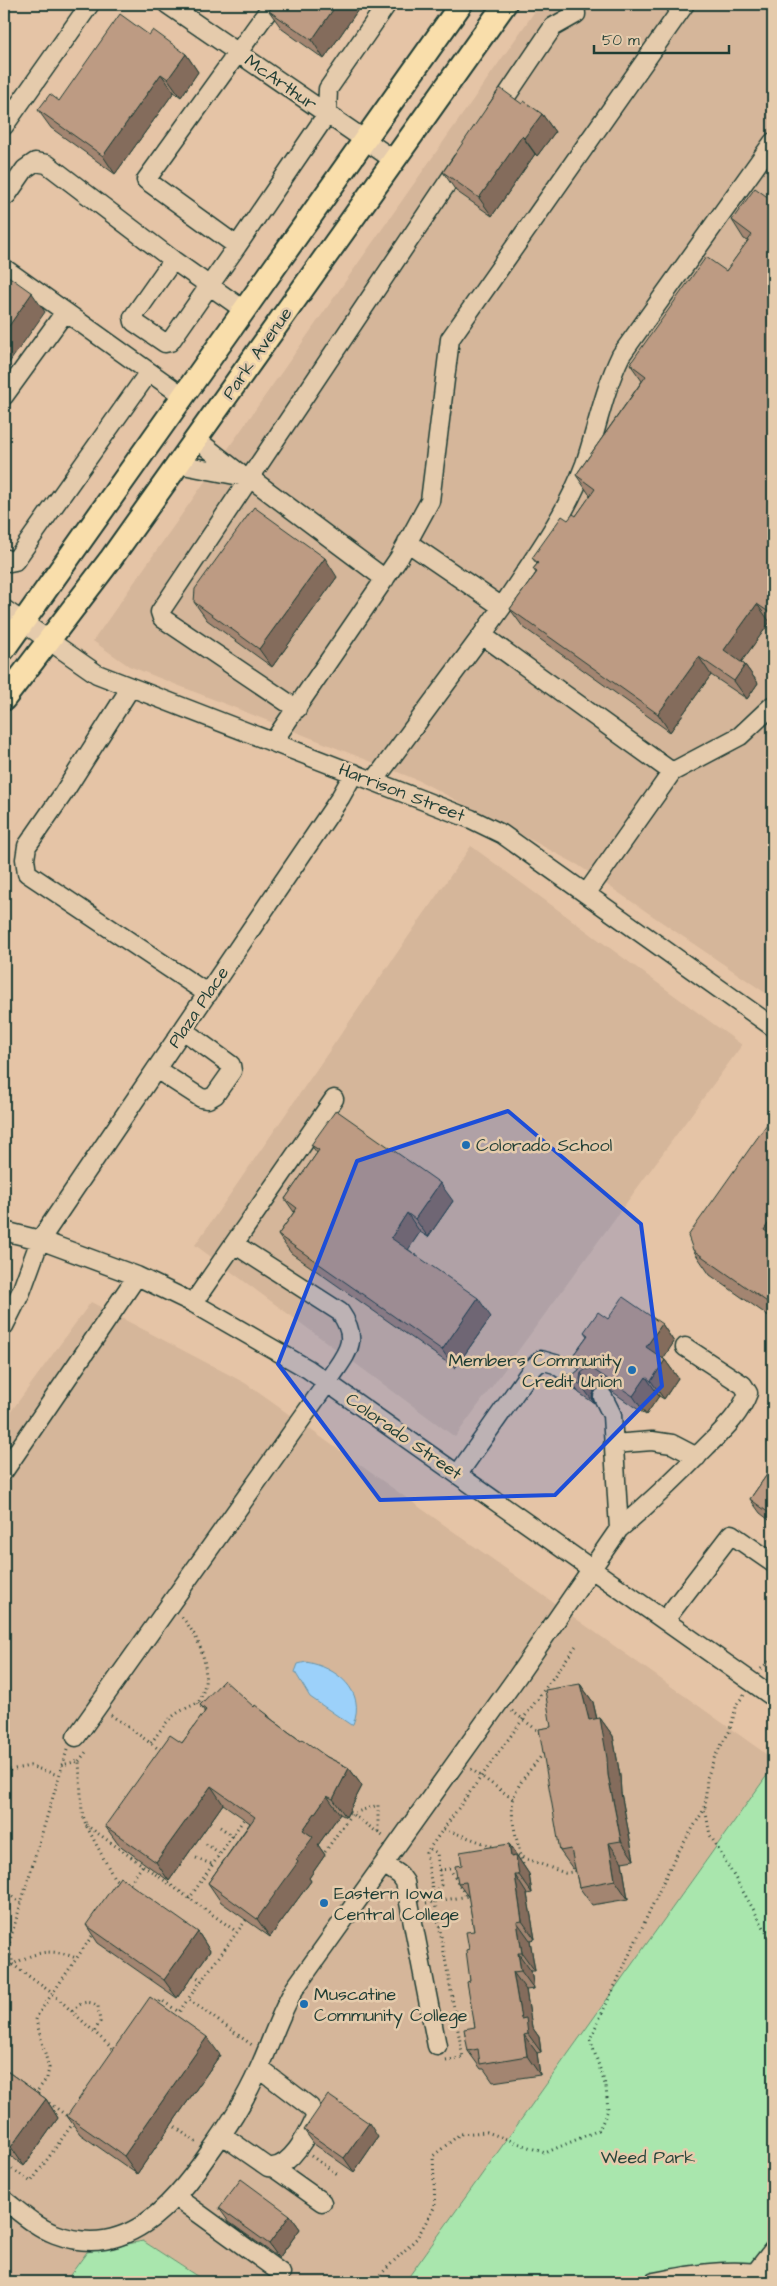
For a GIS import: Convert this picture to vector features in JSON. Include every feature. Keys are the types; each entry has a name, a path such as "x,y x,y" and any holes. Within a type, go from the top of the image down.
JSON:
{"main road":[{"name":"Park Avenue","path":"4,650 461,4"},
{"name":"Park Avenue","path":"4,699 49,641 178,464 505,4"}],"street":[{"path":"4,126 90,4"},
{"name":"McArthur","path":"168,4 394,160"},
{"path":"237,246 146,180 237,51 273,4"},
{"path":"173,260 133,320 165,344 170,342 327,114 328,89 387,4"},
{"path":"487,125 553,27 576,14 575,4"},
{"path":"273,742 385,579 430,501 450,339 686,4"},
{"path":"374,781 482,635 569,503 584,465 612,374 621,355 773,142"},
{"path":"297,708 160,615 246,477 470,150"},
{"path":"4,197 25,169 35,162 47,164 173,260 244,310"},
{"path":"4,268 183,396"},
{"path":"4,396 65,312"},
{"path":"4,558 10,562 15,560 149,372"},
{"path":"196,439 385,579"},
{"path":"178,464 246,477"},
{"path":"408,542 502,606"},
{"name":"Harrison Street","path":"4,609 97,674 471,818 502,834 773,1027"},
{"path":"482,635 672,772"},
{"path":"131,687 63,794 26,846 27,873 208,994"},
{"path":"586,894 672,772 740,736 773,704"},
{"name":"Plaza Place","path":"4,1326 21,1292 40,1240 340,798 354,773"},
{"path":"156,1070 201,1098 208,1099 215,1095 232,1071 231,1065 183,1030"},
{"path":"193,1303 334,1100"},
{"name":"Colorado Street","path":"4,1231 40,1240 137,1276 193,1303 308,1369 773,1697"},
{"path":"76,1737 327,1382 349,1348 352,1336 349,1325 340,1312 234,1244"},
{"path":"4,1471 137,1276"},
{"path":"4,2200 54,2233 73,2238 95,2240 119,2236 136,2230 152,2220 176,2197 222,2135 248,2094 285,2005 619,1529 659,1495 697,1457 729,1423 744,1403 748,1393 743,1385 685,1347"},
{"path":"458,1474 532,1369 541,1360 555,1364 583,1383"},
{"path":"603,1398 612,1415 619,1529"},
{"path":"613,1444 652,1441 672,1444 697,1457"},
{"path":"665,1620 731,1534 773,1563"},
{"path":"384,1864 405,1882 437,2046"},
{"path":"222,2135 268,2168 274,2168 290,2159 312,2126 316,2116 310,2107 260,2069"},
{"path":"274,2168 322,2202"},
{"path":"176,2197 280,2273"},
{"path":"755,2273 773,2250"},
{"path":"654,2282 718,2272 755,2273 773,2276"}],"path":[{"path":"151,1744 170,1718 180,1710 198,1703 202,1696 205,1678 204,1657 197,1636 182,1616 169,1606"},
{"path":"437,2046 440,2058 447,2061 463,2058 426,1853 578,1643"},
{"path":"763,1666 773,1658"},
{"path":"499,1702 545,1736"},
{"path":"198,1703 210,1716"},
{"path":"737,1704 729,1732 715,1756 707,1778 704,1808 710,1835 773,1943"},
{"path":"98,1706 170,1757"},
{"path":"12,1964 12,1957 8,1950 21,1903 64,1755 76,1737"},
{"path":"525,1875 512,1810 513,1799 517,1790 547,1749"},
{"path":"459,1759 513,1799"},
{"path":"61,1766 79,1761 82,1812 86,1825 114,1878 127,1887"},
{"path":"10,1770 30,1766 58,1775"},
{"path":"325,1852 350,1813 378,1805 378,1833"},
{"path":"373,2282 417,2238 435,2206 433,2156 460,2134 487,2132 545,2153 599,2130 608,2110 606,2087 590,2039 674,1859 704,1808"},
{"path":"350,1813 397,1846"},
{"path":"189,1899 244,1819"},
{"path":"86,1825 237,1932"},
{"path":"220,1827 233,1836"},
{"path":"444,1828 565,1873 586,1870"},
{"path":"206,1844 221,1854"},
{"path":"430,1848 437,1853 441,1885 433,1892"},
{"path":"196,1858 214,1865"},
{"path":"121,1895 143,1866"},
{"path":"410,1906 468,1896 450,1870 439,1870"},
{"path":"4,1891 21,1903"},
{"path":"36,2094 47,2078 49,2068 36,2016 99,1927"},
{"path":"4,1972 12,1964 47,1951 60,1952 76,1958"},
{"path":"12,1964 52,1993 121,2056"},
{"path":"193,1975 202,1980"},
{"path":"156,2008 161,2000 179,2012 188,2000"},
{"path":"72,2011 84,2002 98,2006 100,2022 94,2032"},
{"path":"4,2163 31,2182 75,2121 28,2088"},
{"path":"172,2124 210,2152"},
{"path":"305,2152 339,2175"}],"highlighted area":[{"path":"508,1111 641,1224 662,1386 555,1495 380,1500 278,1364 357,1161"}],"shaded area":[{"path":"540,4 773,4 773,998 578,865 420,781 129,666 93,641"},
{"name":"Colorado School","path":"471,846 742,1045 455,1437 195,1245"},
{"name":"Muscatine Community College","path":"91,1302 245,1383 773,1759 773,1767 405,2282 206,2282 143,2241 87,2253 65,2282 4,2282 4,1421"}],"green space":[{"name":"Weed Park","path":"773,1767 773,2282 405,2282"},
{"path":"143,2241 206,2282 65,2282 87,2252"}],"water":[{"path":"306,1662 328,1669 346,1682 356,1701 353,1724 351,1725 310,1697 295,1672 298,1664"}],"building":[{"path":"275,4 337,4 312,40 269,11"},
{"path":"120,14 149,35 153,30 186,54 168,79 161,74 103,156 38,110 50,94 59,101"},
{"path":"500,88 522,104 524,101 542,114 524,138 522,136 479,198 443,172"},
{"path":"755,188 773,201 773,615 757,604 724,650 745,665 734,681 699,657 658,714 510,609 537,572 533,569 538,563 532,558 562,516 568,520 573,514 576,516 595,489 576,475 646,376 630,364 706,257 726,271 752,235 732,220"},
{"path":"4,273 32,293 4,333"},
{"path":"254,507 325,558 259,649 194,602 195,589"},
{"path":"336,1110 440,1183 415,1219 407,1213 391,1238 478,1298 442,1350 278,1235 297,1208 285,1199 319,1150 311,1145"},
{"path":"772,1117 773,1216 764,1230 773,1236 773,1306 693,1250 688,1236"},
{"path":"623,1297 662,1324 646,1347 665,1360 651,1381 646,1377 633,1396 591,1368 581,1373 581,1385 566,1375 574,1374 579,1370 580,1361 574,1354 588,1335 584,1332 598,1312 608,1319"},
{"path":"773,1466 773,1516 750,1499"},
{"path":"224,1680 254,1707 255,1705 301,1741 302,1739 327,1757 349,1768 333,1799 327,1796 303,1830 313,1837 296,1860 298,1862 257,1919 208,1883 255,1817 211,1786 156,1862 105,1826 170,1735 182,1743 206,1710 200,1705"},
{"path":"580,1684 589,1720 600,1718 608,1775 621,1841 609,1843 615,1880 579,1887 571,1849 560,1851 539,1729 551,1727 545,1690"},
{"path":"509,1844 511,1857 516,1856 519,1875 515,1875 522,1921 517,1922 522,1953 518,1953 521,1971 513,1972 521,2019 526,2018 528,2034 524,2035 527,2056 480,2064 478,2049 468,2051 464,2029 475,2027 467,1982 470,1981 466,1950 469,1949 466,1932 474,1931 466,1882 458,1883 455,1866 462,1865 460,1852"},
{"path":"120,1877 198,1932 164,1980 86,1925"},
{"path":"150,1997 207,2037 124,2156 67,2116"},
{"path":"4,2069 46,2099 11,2147 4,2142"},
{"path":"328,2095 369,2123 344,2158 304,2130"},
{"path":"241,2179 290,2215 269,2244 219,2208"}],"place":[{"name":"Colorado School","path":"466,1145"},
{"name":"Members Community Credit Union","path":"632,1370"},
{"name":"Eastern Iowa Central College","path":"324,1903"},
{"name":"Muscatine Community College","path":"304,2004"}]}
